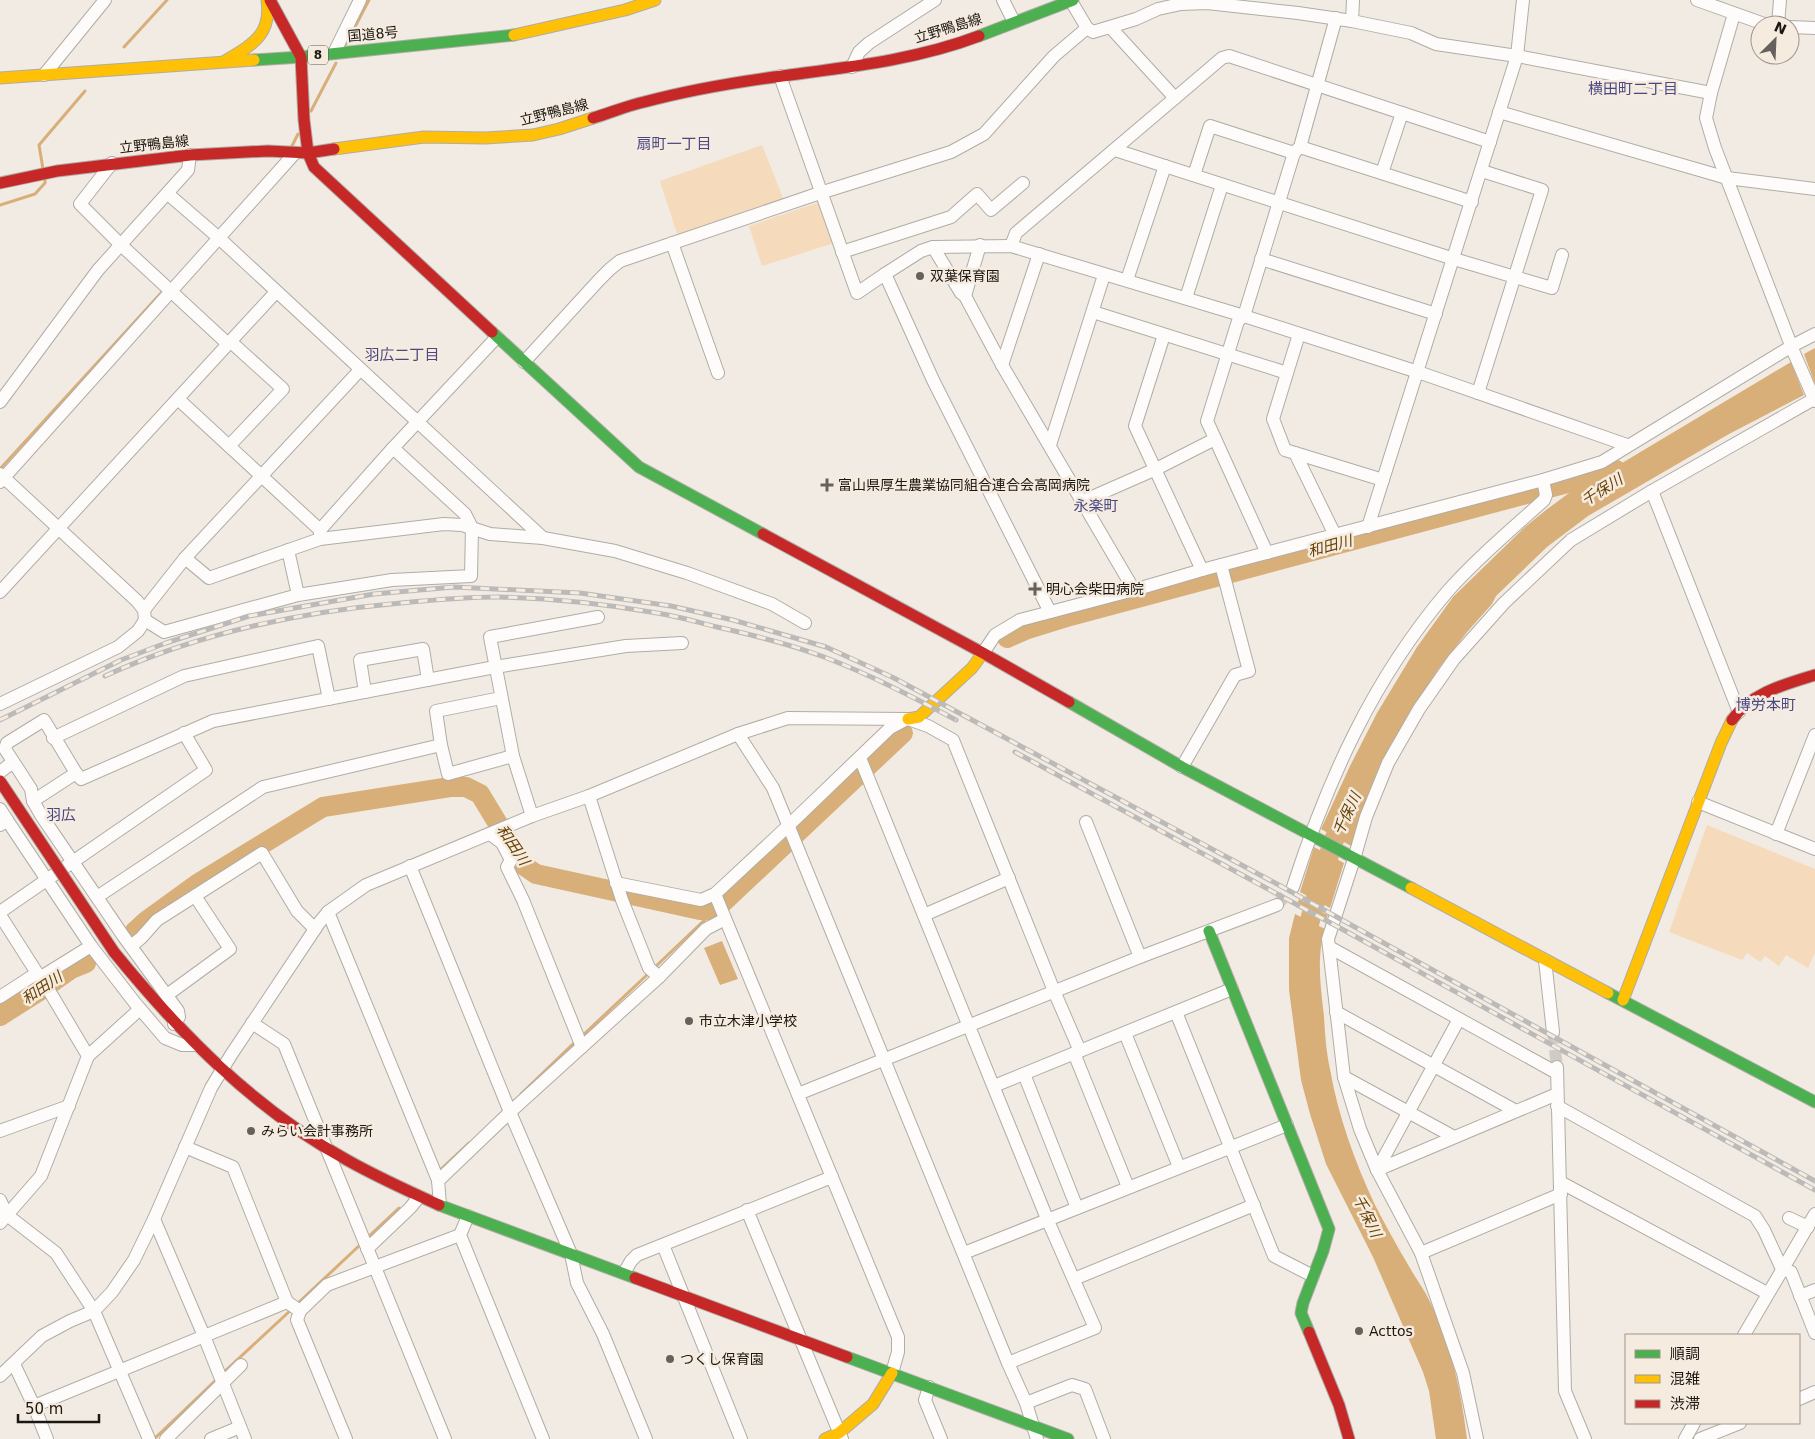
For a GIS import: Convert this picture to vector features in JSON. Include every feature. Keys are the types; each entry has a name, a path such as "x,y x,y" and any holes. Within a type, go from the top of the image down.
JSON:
{"main road":[{"path":"269,0 301,57 308,152 314,167 639,468 983,653 1182,767 1815,1102"},
{"path":"225,62 259,37 268,22 269,0"},
{"name":"国道8号","path":"0,78 301,57 515,35 625,10 655,0"},
{"name":"立野鴨島線","path":"0,183 57,171 190,155 308,152 424,137 485,138 533,135 559,129 642,102 680,93 780,76 852,67 912,55 964,40 1072,1"},
{"path":"908,719 919,717 972,668 983,653"},
{"path":"1623,1000 1698,802 1729,727 1739,712 1750,701 1815,675"},
{"path":"0,781 114,952 174,1024 222,1071 287,1122 326,1148 365,1171 440,1206 1068,1439"},
{"path":"1209,931 1329,1229 1327,1241 1302,1302 1302,1313 1338,1405 1349,1439"},
{"path":"825,1439 841,1436 874,1404 892,1373"}],"street":[{"path":"44,75 106,0"},
{"path":"334,53 360,0"},
{"path":"617,0 625,10"},
{"path":"852,67 859,52 869,43 934,0"},
{"path":"1003,0 1014,22"},
{"path":"1352,21 1353,0"},
{"path":"1368,527 1517,56 1523,0"},
{"path":"1697,0 1750,19"},
{"path":"1779,15 1780,0"},
{"path":"1072,1 1087,28 1093,32 1111,28 1158,9 1182,4 1299,6 1336,18 1411,33 1436,44 1517,56 1711,92"},
{"path":"1477,1439 1463,1373 1421,1253 1377,1170 1360,1129 1344,1077 1328,939 1351,858 1388,763 1419,709 1454,659 1504,603 1571,540 1814,398 1793,350 1715,148 1706,118 1711,92 1734,14"},
{"path":"1267,553 1207,421 1238,322 1244,316 1318,85 1336,18"},
{"path":"1800,27 1815,28"},
{"path":"524,362 610,268 620,261 820,192 951,152 984,134 1054,56 1087,28"},
{"path":"1111,28 1175,98"},
{"path":"1011,246 1016,233 1222,58 1229,56 1490,142"},
{"path":"780,76 857,293 921,252 933,247 1011,246 1186,298 1418,372 1627,445"},
{"path":"1499,112 1727,178 1815,189"},
{"path":"1382,174 1402,113"},
{"path":"1194,175 1210,126 1382,174 1472,202"},
{"path":"1115,150 1279,204 1552,288 1562,255"},
{"path":"295,153 167,288 1,477 60,528 137,601 144,615 164,632 298,595 392,580 471,576 472,528 466,514 393,448"},
{"path":"0,402 98,270 188,170 190,155"},
{"path":"112,163 80,204 120,245 283,390 229,446"},
{"path":"1127,280 1164,166"},
{"path":"1478,393 1542,190 1482,171"},
{"path":"842,252 951,217 977,194 992,210 1023,183"},
{"path":"1186,298 1222,185"},
{"path":"168,194 543,538"},
{"path":"672,243 718,373"},
{"path":"965,296 980,245"},
{"path":"933,247 961,293 965,296 1002,365 1134,590"},
{"path":"1002,365 1039,254"},
{"path":"1261,260 1436,314"},
{"path":"885,274 934,380 1050,612"},
{"path":"1050,445 1104,275"},
{"path":"0,592 276,292"},
{"path":"1093,312 1287,373"},
{"path":"1299,334 1273,419 1285,450 1383,480"},
{"path":"983,653 994,635 1020,620 1202,570 1222,568 1267,553 1335,535 1544,487 1602,462 1627,445 1793,350 1815,334"},
{"path":"1164,335 1135,426 1202,570"},
{"path":"320,534 393,448 496,337"},
{"path":"0,704 118,646 138,630 144,615 184,558 360,370"},
{"path":"178,399 262,476 320,534"},
{"path":"1083,501 1156,469 1215,439"},
{"path":"1295,453 1335,535"},
{"path":"1293,886 1337,767 1382,681 1416,630 1448,591 1493,546 1544,500 1544,487"},
{"path":"1652,491 1739,712"},
{"path":"184,558 209,578 288,550 320,534 444,524 462,525 490,534 543,538 615,551 686,573 772,604 805,623"},
{"path":"288,550 298,595"},
{"path":"1182,767 1235,675 1248,672 1222,568"},
{"path":"532,816 513,756 490,637 598,617"},
{"path":"174,1024 179,1017 178,1011 41,815 33,801 31,789 5,749 7,743 44,720 53,738 80,778 213,721 428,680 626,646 682,643"},
{"path":"53,738 184,676 318,646 329,699"},
{"path":"365,692 360,660 423,649 428,680"},
{"path":"501,698 436,711 441,745 448,774 513,756"},
{"path":"0,1376 42,1336 94,1311 112,1292 134,1260 154,1219 211,1088 252,1023 328,912 366,885 410,866 532,816 589,796 738,734 788,718 908,719 928,726 953,740 1010,878 1128,1187"},
{"path":"617,885 701,900 716,896 860,760 890,728 908,719"},
{"path":"88,1056 51,993 0,914 206,770 184,733"},
{"path":"738,734 774,788 1008,1363 1026,1402 1037,1439"},
{"path":"1776,834 1815,735"},
{"path":"97,897 263,787 441,745"},
{"path":"860,760 1048,1221 1095,1328 1008,1363"},
{"path":"0,772 13,762"},
{"path":"33,801 76,773"},
{"path":"589,796 622,900 655,973"},
{"path":"1698,802 1815,848"},
{"path":"0,809 4,823 48,879 92,946 140,1009 165,1038 182,1046 195,1045"},
{"path":"1086,822 1140,957"},
{"path":"492,833 512,860 507,867 523,900 581,1047"},
{"path":"43,843 62,870"},
{"path":"131,946 157,920 262,853 297,911 315,929"},
{"path":"410,866 510,1112 571,1254 577,1283 603,1334 646,1439"},
{"path":"924,915 1010,878"},
{"path":"167,995 230,949 195,896"},
{"path":"716,896 898,1338 898,1352 892,1373"},
{"path":"798,1094 885,1061 1054,991 1276,905"},
{"path":"328,912 438,1181 440,1206"},
{"path":"438,1181 581,1047 655,973 706,929 724,918"},
{"path":"0,997 92,946"},
{"path":"1329,947 1459,1019 1557,1070 1565,1391 1584,1439"},
{"path":"1545,960 1553,1032"},
{"path":"994,1086 1232,989"},
{"path":"3,1219 41,1176 88,1056 140,1009"},
{"path":"1176,1012 1274,1256 1314,1276"},
{"path":"1336,1012 1516,1111"},
{"path":"1377,1170 1459,1019"},
{"path":"252,1023 284,1044 445,1439"},
{"path":"1125,1033 1180,1166"},
{"path":"1024,1074 1077,1208"},
{"path":"1344,1077 1454,1138"},
{"path":"1377,1170 1516,1111 1557,1100 1755,1216 1764,1230 1782,1270"},
{"path":"0,1131 69,1106"},
{"path":"964,1253 1287,1125"},
{"path":"185,1147 233,1166 346,1439"},
{"path":"624,1273 637,1255 832,1177"},
{"path":"1421,1253 1561,1188"},
{"path":"1561,1188 1767,1293"},
{"path":"367,1249 410,1208 418,1197"},
{"path":"0,1200 3,1219 56,1253 94,1311 148,1437"},
{"path":"1074,1279 1254,1205"},
{"path":"747,1210 841,1436"},
{"path":"1745,1334 1815,1214"},
{"path":"34,1406 204,1336 292,1305 327,1285 460,1234 468,1216"},
{"path":"1789,1218 1808,1227"},
{"path":"154,1219 243,1433 211,1439"},
{"path":"460,1234 544,1439"},
{"path":"663,1245 741,1439"},
{"path":"1782,1270 1791,1272 1815,1334"},
{"path":"1800,1296 1815,1290"},
{"path":"14,1364 48,1439"},
{"path":"166,1439 242,1365"},
{"path":"1026,1402 1072,1385 1085,1388 1104,1439"},
{"path":"929,1387 925,1400 941,1439"},
{"path":"1800,1399 1815,1392"},
{"path":"1685,1439 1693,1424"},
{"path":"1700,1439 1738,1424"}],"shaded area":[{"path":"762,145 785,203 679,240 660,181"},
{"path":"820,202 834,243 762,266 749,226"},
{"path":"1707,825 1815,869 1815,953 1808,968 1786,955 1779,966 1765,956 1760,962 1747,953 1742,960 1669,932"}],"water":[{"path":"1815,348 1815,384 1804,354"},
{"path":"1791,362 1804,395 1729,434 1588,516 1547,547 1496,596 1492,604 1439,668 1415,706 1370,797 1351,846 1321,829 1377,713 1417,647 1453,597 1525,527 1569,493 1572,490 1572,485 1590,478 1614,464 1617,466"},
{"path":"1314,847 1344,863 1330,908 1300,892"},
{"path":"1299,899 1311,906 1314,912 1317,910 1328,915 1325,922 1314,917 1313,913 1311,914 1296,907"},
{"path":"1295,914 1325,929 1320,961 1321,984 1328,1056 1333,1087 1342,1121 1375,1205 1426,1294 1442,1329 1458,1383 1467,1439 1436,1439 1429,1391 1423,1372 1373,1257 1326,1164 1301,1080 1289,990 1289,938"},
{"path":"722,941 738,979 720,985 704,948"}],"waterway":[{"path":"124,47 167,0"},
{"path":"346,44 369,0"},
{"path":"311,111 336,63"},
{"path":"43,169 39,145 85,91"},
{"path":"292,146 298,134"},
{"path":"0,205 35,194 45,183 45,180"},
{"path":"0,469 162,292"},
{"name":"和田川","path":"1007,638 1025,630 1070,616 1616,470"},
{"name":"和田川","path":"134,932 197,884 323,807 450,787 466,787 480,794 523,865 536,874 700,910 715,910 903,733"},
{"name":"千保川","path":"1303,947 1318,890 1339,829"},
{"path":"654,968 715,910"},
{"name":"和田川","path":"0,1016 71,969 86,963"},
{"path":"581,1037 649,973"},
{"path":"521,1094 576,1041"},
{"path":"439,1171 469,1143"},
{"path":"367,1238 399,1208"},
{"path":"296,1305 361,1244"},
{"path":"223,1373 292,1309"},
{"path":"154,1439 217,1379"}],"tunnel":[{"path":"1277,905 1293,887"},
{"path":"1553,1032 1557,1067"}],"railway":[{"path":"0,720 121,660 166,643 249,616 374,594 454,587 580,593 671,606 733,620 826,647 894,678 1277,884 1815,1181"},
{"path":"105,676 140,661 213,636 325,612 449,599 498,597 558,600 598,604 680,617 811,652 858,671 956,720"},
{"path":"1015,752 1340,928 1815,1190"}],"traffic: fast":[{"path":"979,36 1073,0"},
{"path":"254,60 301,57 514,35"},
{"path":"492,332 639,467 763,534"},
{"path":"1069,702 1182,767 1411,888"},
{"path":"1209,931 1329,1229 1301,1313 1309,1332"},
{"path":"1608,993 1815,1102"},
{"path":"439,1205 635,1278"},
{"path":"847,1357 1068,1439"}],"traffic: slow":[{"path":"225,61 244,50 258,38 266,22 268,12 267,0"},
{"path":"514,35 625,10 655,0"},
{"path":"0,78 254,60"},
{"path":"334,149 424,137 485,138 533,135 593,118"},
{"path":"908,719 919,717 972,668 983,653"},
{"path":"1623,1000 1721,743 1732,720"},
{"path":"1411,888 1608,993"},
{"path":"825,1439 839,1433 873,1404 892,1373"}],"traffic: jam":[{"path":"270,0 301,57 304,120 308,153 314,167 492,332"},
{"path":"593,118 631,105 678,94 747,81 882,62 931,51 979,36"},
{"path":"0,183 57,171 190,155 268,151 308,153 334,149"},
{"path":"763,534 983,653 1069,702"},
{"path":"1732,720 1748,703 1759,696 1781,686 1815,675"},
{"path":"0,781 114,952"},
{"path":"114,952 165,1012 192,1040 250,1093 313,1140 381,1178 439,1205"},
{"path":"635,1278 847,1357"},
{"path":"1309,1332 1339,1405 1349,1439"}],"place":[{"name":"双葉保育園","path":"920,276"},
{"name":"富山県厚生農業協同組合連合会高岡病院","path":"827,485"},
{"name":"明心会柴田病院","path":"1035,589"},
{"name":"市立木津小学校","path":"689,1021"},
{"name":"みらい会計事務所","path":"251,1131"},
{"name":"Acttos","path":"1359,1331"},
{"name":"つくし保育園","path":"670,1359"}],"district":[{"name":"横田町二丁目","path":"1633,89"},
{"name":"扇町一丁目","path":"674,144"},
{"name":"羽広二丁目","path":"402,355"},
{"name":"永楽町","path":"1096,506"},
{"name":"博労本町","path":"1766,705"},
{"name":"羽広","path":"61,815"}]}
